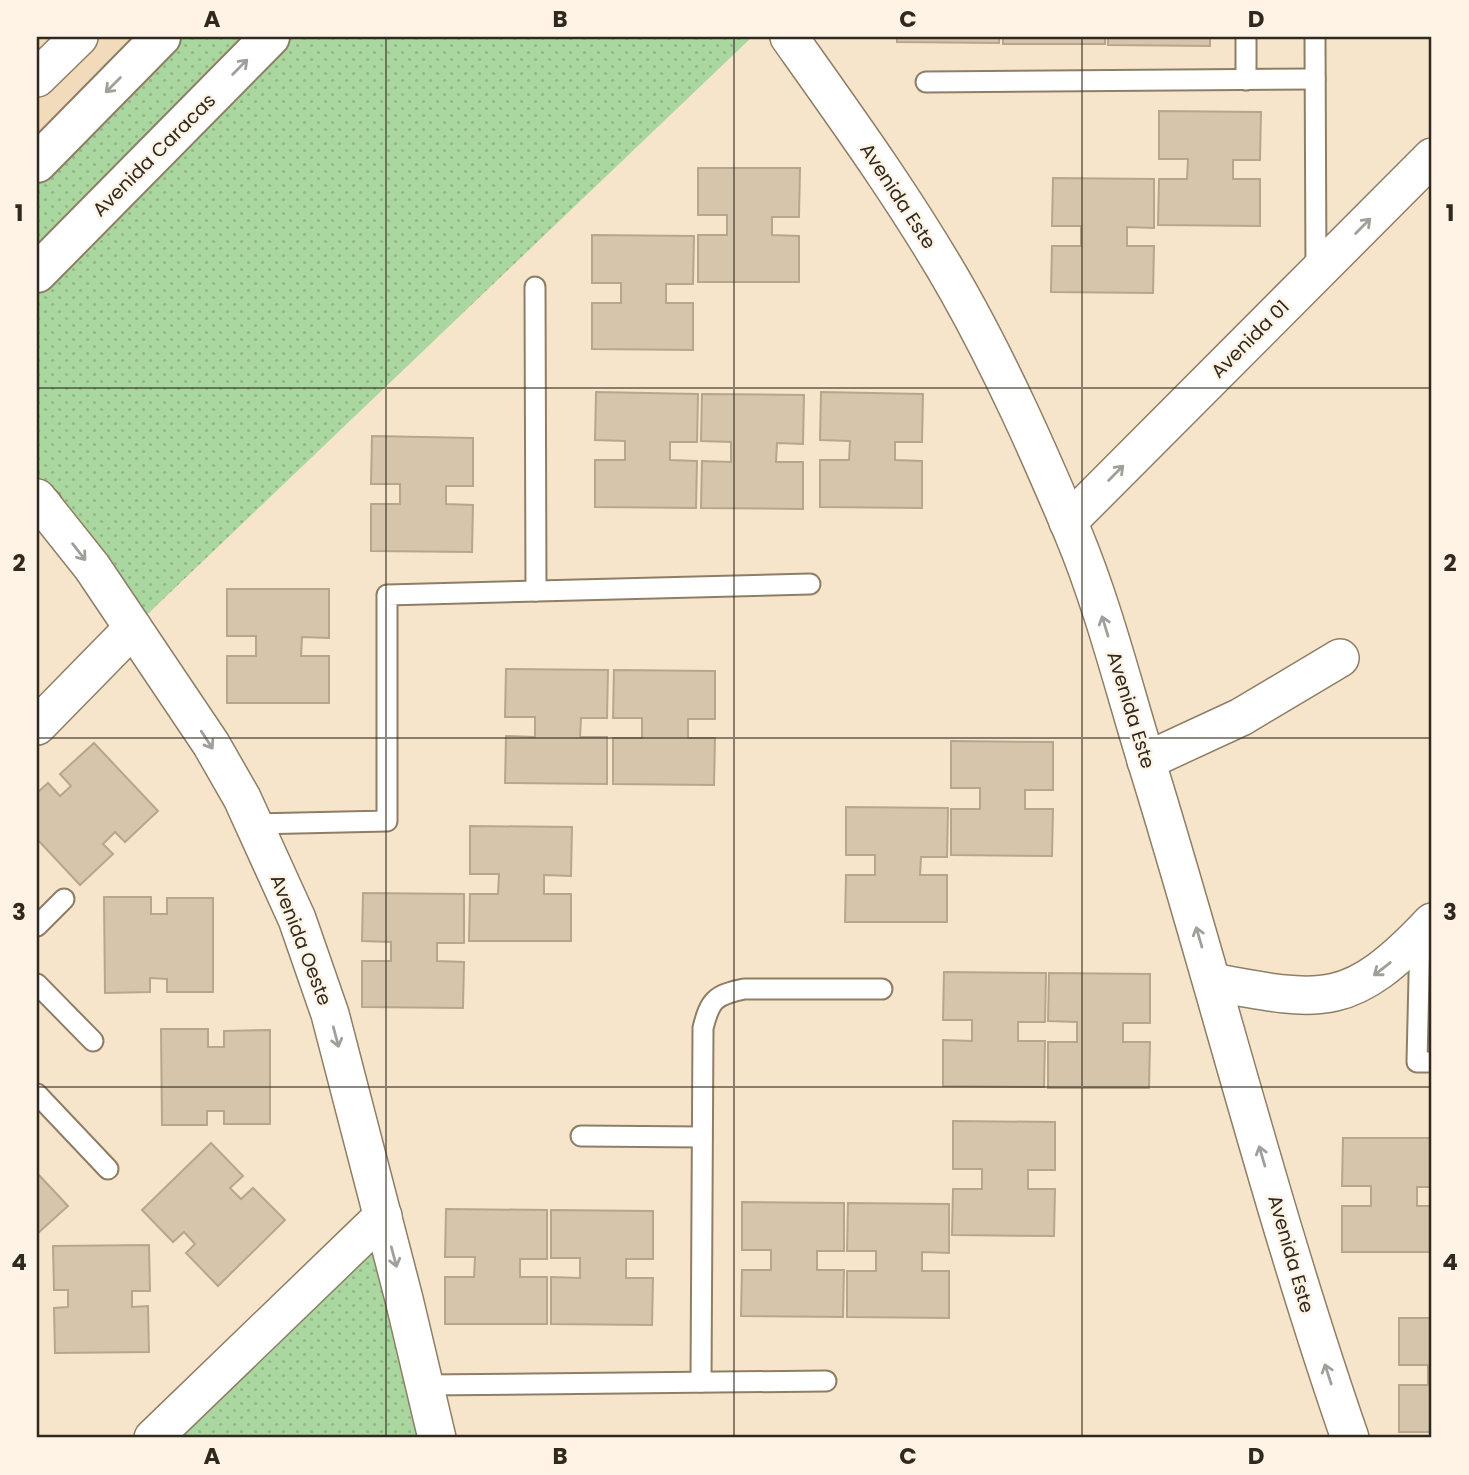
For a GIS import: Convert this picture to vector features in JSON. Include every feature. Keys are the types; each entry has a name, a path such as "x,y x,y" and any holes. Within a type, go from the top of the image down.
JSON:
{"street":[{"path":"37,78 79,37"},
{"path":"37,163 161,37"},
{"name":"Avenida Caracas","path":"37,272 270,37"},
{"name":"Avenida Este","path":"789,37 857,132 957,290 1022,416 1068,522 1094,591 1212,982 1306,1309 1350,1438"},
{"name":"Avenida 01","path":"1068,522 1432,157"},
{"name":"Avenida Oeste","path":"39,502 92,567 211,744 254,824 314,966 383,1216 437,1438"},
{"path":"37,726 133,628"},
{"path":"1146,761 1241,717 1340,658"},
{"path":"1212,982 1305,996 1348,990 1376,974 1426,928"},
{"path":"153,1438 383,1216"}],"lane":[{"path":"1246,37 1246,80"},
{"path":"1315,37 1316,274"},
{"path":"926,82 1315,79"},
{"path":"535,286 536,591"},
{"path":"254,824 387,821 387,594 810,584"},
{"path":"37,926 64,899"},
{"path":"1426,928 1417,1062 1432,1062"},
{"path":"37,984 93,1041"},
{"path":"701,1382 703,1028 708,1006 722,993 744,989 881,989"},
{"path":"37,1094 108,1169"},
{"path":"581,1136 702,1137"},
{"path":"425,1385 826,1381"}],"shaded area":[{"path":"37,37 161,37 37,163"}],"green space":[{"path":"161,37 752,37 133,628 37,498 37,163"},
{"path":"383,1216 437,1438 153,1438"}],"building":[{"path":"897,37 999,37 999,43 897,42"},
{"path":"1003,37 1105,37 1105,44 1003,44"},
{"path":"1108,37 1210,37 1210,46 1108,45"},
{"path":"1159,111 1261,112 1260,160 1233,160 1233,179 1260,179 1260,226 1158,225 1159,179 1187,179 1188,159 1159,159"},
{"path":"698,168 800,168 799,217 772,217 772,235 799,236 799,282 698,282 698,235 727,235 727,215 698,215"},
{"path":"1053,178 1154,179 1154,228 1127,227 1127,246 1154,246 1153,293 1051,292 1052,246 1081,246 1081,226 1052,226"},
{"path":"592,235 694,236 693,284 666,284 666,303 693,303 693,350 592,349 592,303 621,303 621,283 592,283"},
{"path":"596,392 698,394 697,442 670,442 670,460 697,461 696,508 595,507 595,460 625,460 625,441 595,440"},
{"path":"821,392 923,394 922,442 895,442 895,460 922,461 922,508 820,507 820,460 849,460 850,441 820,440"},
{"path":"702,394 804,395 803,444 777,443 776,462 803,462 803,509 701,508 702,461 731,462 731,442 701,441"},
{"path":"372,436 473,438 473,486 446,486 446,504 473,505 472,552 371,551 371,504 400,504 400,484 371,484"},
{"path":"227,589 329,589 329,638 302,637 301,656 329,656 329,703 227,703 227,656 256,656 256,636 227,636"},
{"path":"506,669 608,670 607,718 581,718 580,737 607,737 607,784 505,783 506,736 535,737 535,717 505,717"},
{"path":"614,670 715,671 715,719 688,719 688,738 715,738 714,785 613,784 613,738 642,738 642,718 613,718"},
{"path":"951,741 1053,742 1053,790 1025,790 1025,809 1053,809 1052,856 951,855 951,809 980,809 980,788 951,788"},
{"path":"94,743 158,811 125,842 115,832 103,844 113,854 80,885 37,839 37,793 48,783 60,796 71,786 60,774"},
{"path":"846,807 948,808 947,857 921,857 920,875 947,875 947,922 845,922 846,875 875,875 875,855 846,855"},
{"path":"470,826 572,827 571,876 544,875 544,894 571,894 571,941 469,941 470,894 498,894 499,874 470,874"},
{"path":"363,893 464,894 464,943 437,943 437,961 464,962 463,1008 362,1007 362,961 391,961 391,942 362,941"},
{"path":"104,897 151,897 151,914 167,914 167,898 213,898 213,992 167,992 167,979 150,978 150,992 105,993"},
{"path":"944,972 1046,973 1045,1022 1018,1022 1018,1041 1045,1041 1044,1087 943,1086 943,1040 972,1041 972,1020 943,1020"},
{"path":"1049,973 1150,974 1150,1023 1123,1023 1123,1042 1150,1042 1149,1088 1048,1088 1048,1042 1077,1042 1077,1022 1048,1021"},
{"path":"161,1029 208,1029 208,1047 224,1047 224,1031 270,1030 270,1124 224,1124 224,1111 207,1111 207,1125 162,1125"},
{"path":"953,1121 1055,1122 1055,1170 1028,1170 1028,1189 1055,1189 1054,1236 952,1235 953,1189 982,1189 982,1169 953,1169"},
{"path":"1343,1138 1432,1138 1432,1187 1417,1187 1417,1206 1432,1206 1432,1252 1342,1252 1342,1206 1371,1206 1371,1186 1342,1186"},
{"path":"211,1143 243,1176 230,1188 241,1199 253,1188 285,1220 218,1286 186,1253 195,1244 184,1232 173,1242 142,1210"},
{"path":"37,1173 68,1206 37,1234"},
{"path":"742,1202 844,1203 844,1251 817,1251 817,1270 844,1270 843,1317 741,1316 742,1270 771,1270 771,1250 742,1250"},
{"path":"848,1203 949,1204 949,1253 922,1252 922,1271 949,1271 949,1318 847,1317 847,1271 876,1271 876,1251 847,1251"},
{"path":"446,1209 547,1210 547,1259 520,1259 520,1277 547,1277 547,1324 445,1324 445,1277 474,1277 475,1257 445,1257"},
{"path":"551,1210 653,1211 653,1259 626,1259 626,1278 653,1278 652,1325 551,1324 551,1277 580,1278 580,1258 551,1258"},
{"path":"149,1245 150,1291 132,1291 132,1307 148,1306 149,1352 55,1353 54,1308 68,1307 68,1290 54,1290 53,1246"},
{"path":"1399,1318 1432,1318 1432,1432 1399,1432 1399,1385 1428,1385 1428,1365 1399,1365"}]}
